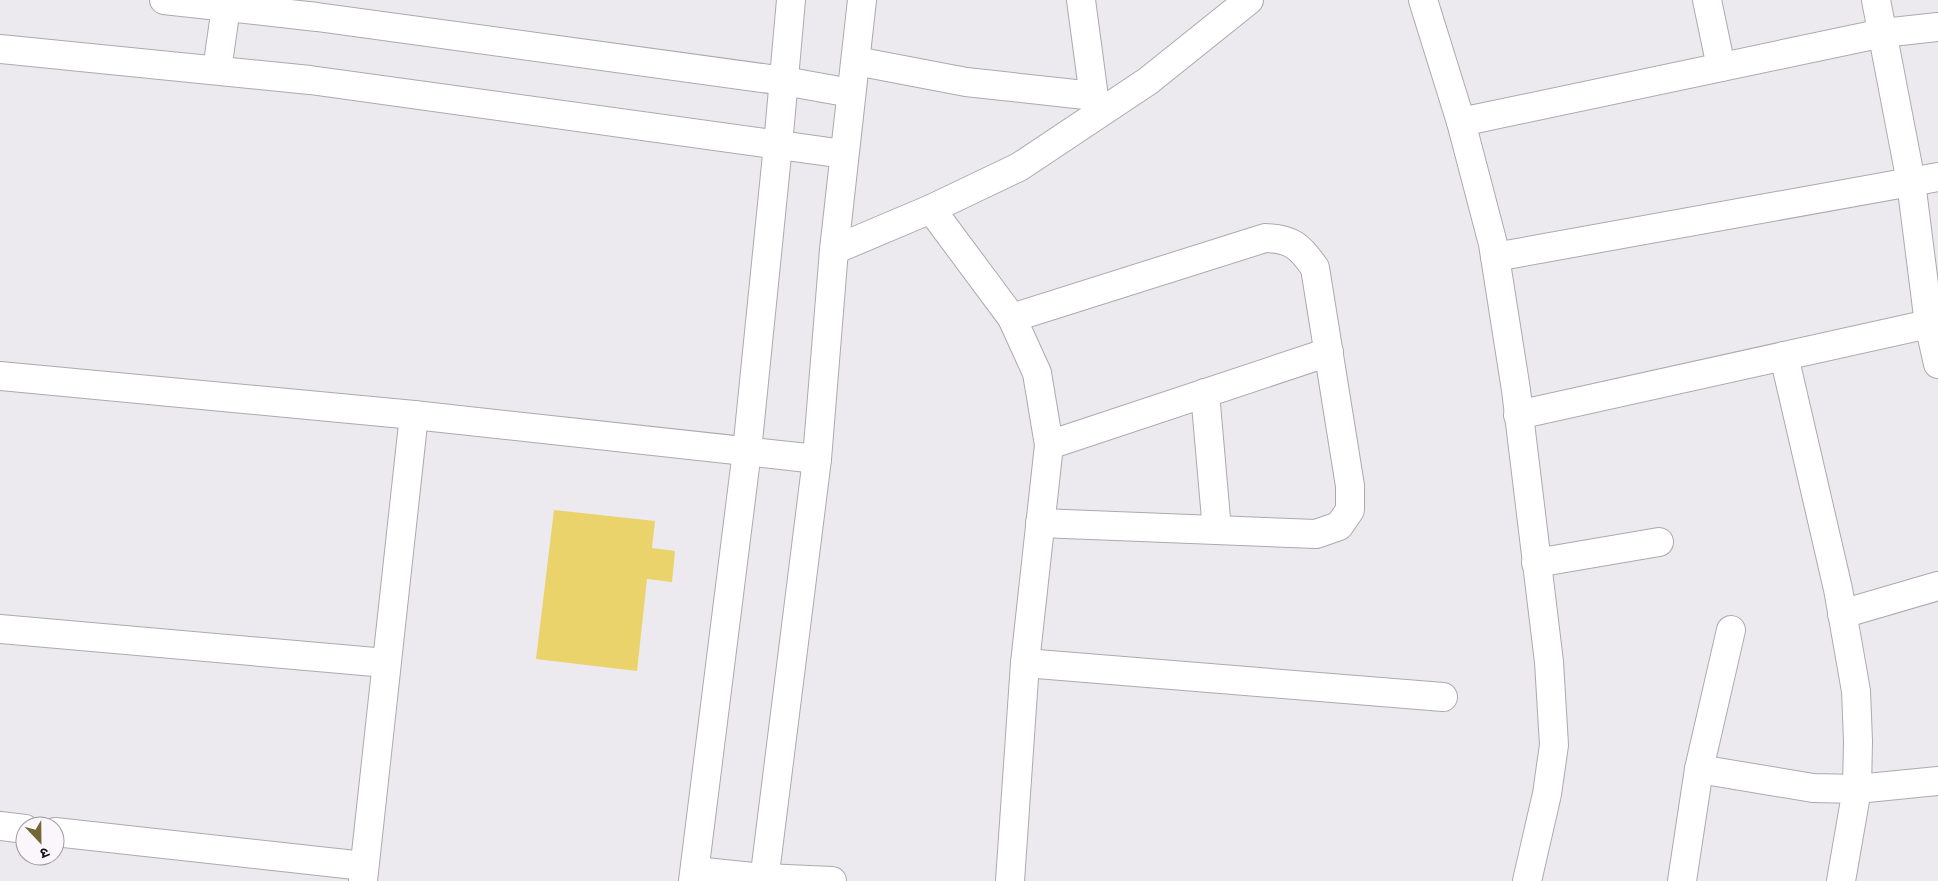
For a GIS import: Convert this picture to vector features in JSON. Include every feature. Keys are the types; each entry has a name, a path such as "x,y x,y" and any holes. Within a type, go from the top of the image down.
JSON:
{"street":[{"path":"164,0 226,4 784,81 852,93"},
{"path":"791,0 747,451 694,876 832,881"},
{"path":"764,879 817,459 834,250 862,0"},
{"path":"1081,0 1095,106"},
{"path":"834,250 931,209 1019,167 1095,106 1148,81 1249,0"},
{"path":"1423,0 1461,122 1495,257 1518,415 1548,662 1554,745 1547,794 1527,881"},
{"path":"1707,0 1721,67"},
{"path":"1876,0 1911,182 1934,323 1938,364"},
{"path":"217,70 226,4"},
{"path":"1461,122 1883,33 1938,27"},
{"path":"0,49 310,80 844,154"},
{"path":"856,61 1095,106"},
{"path":"1495,257 1938,177"},
{"path":"931,209 1012,318 1037,373 1049,445 1025,663 1010,881"},
{"path":"1012,318 1265,238 1284,239 1304,252 1315,268 1350,486 1350,510 1339,526 1316,534 1040,523"},
{"path":"1518,415 1934,323"},
{"path":"1049,445 1328,352"},
{"path":"1784,356 1835,579 1856,691 1857,789 1841,881"},
{"path":"0,376 414,415 817,459"},
{"path":"1205,393 1217,530"},
{"path":"65,833 364,874 414,415"},
{"path":"1536,563 1659,542"},
{"path":"1842,614 1938,586"},
{"path":"0,628 386,662"},
{"path":"1682,881 1699,769 1730,630"},
{"path":"1025,663 1443,697"},
{"path":"1699,769 1813,788 1857,789 1938,781"},
{"path":"0,826 15,828"}],"building":[{"path":"554,510 655,521 652,548 675,551 672,582 647,579 637,671 536,659"}]}
